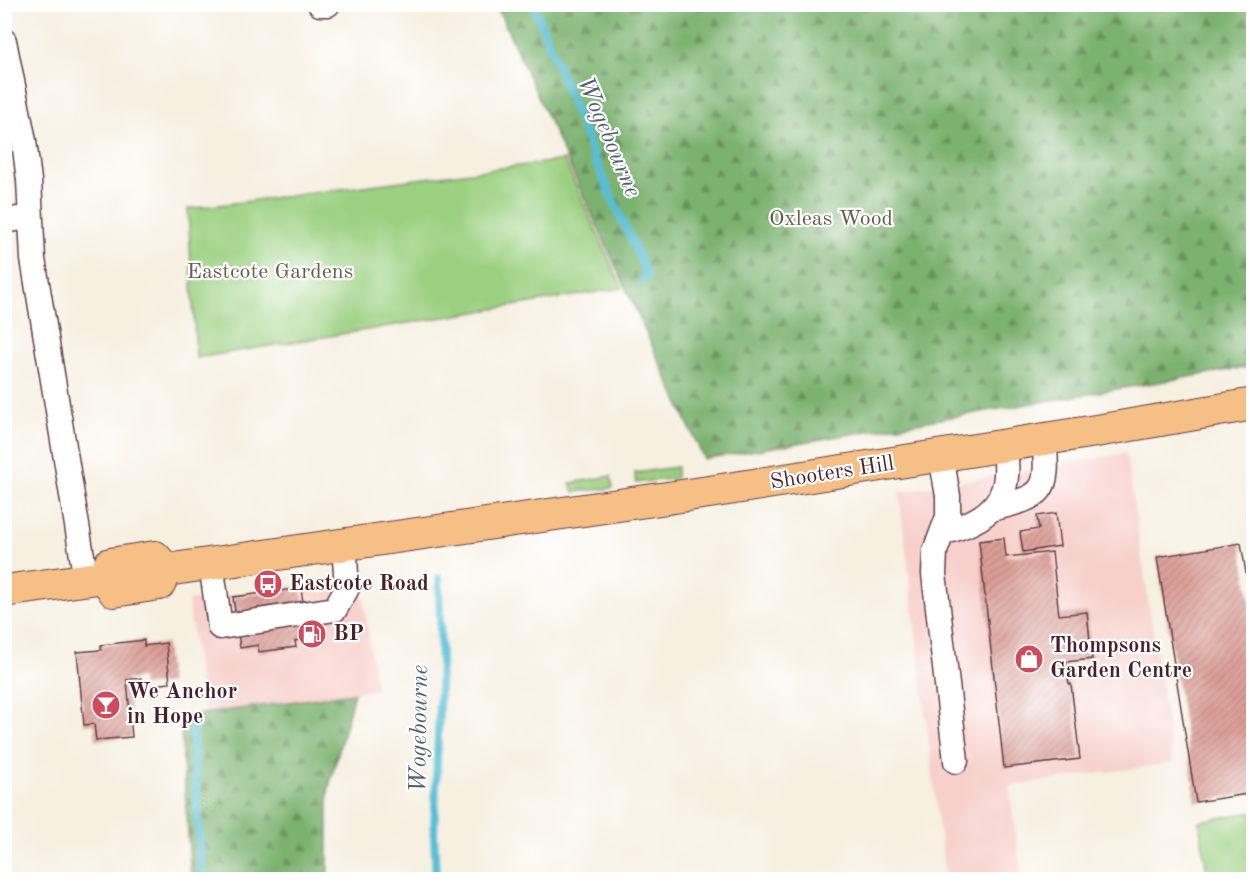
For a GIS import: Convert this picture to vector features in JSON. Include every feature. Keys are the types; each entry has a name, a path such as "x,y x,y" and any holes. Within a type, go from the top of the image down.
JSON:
{"main road":[{"name":"Shooters Hill","path":"96,579 114,591 159,584 165,570 698,494 1254,404"},
{"path":"4,591 96,579"}],"street":[{"path":"320,4 328,4"},
{"path":"4,41 30,180 33,259 96,579"},
{"path":"4,221 30,217"},
{"path":"991,509 1024,500 1040,491 1047,475 1044,439"},
{"path":"942,533 963,527 991,509 1004,488 1007,467 1005,445"},
{"path":"941,456 948,496 948,517 934,551 934,574 956,761"},
{"path":"211,563 220,627 334,609 347,588 344,544"}],"shaded area":[{"path":"1126,453 1173,763 1009,786 1022,879 945,879 899,492"},
{"path":"360,575 376,689 204,714 188,601"}],"green space":[{"name":"Oxleas Wood","path":"496,5 1253,5 1253,366 704,459"},
{"name":"Eastcote Gardens","path":"564,160 622,288 196,358 188,209"},
{"path":"677,467 676,478 636,483 635,473"},
{"path":"611,476 613,488 574,492 570,483"},
{"path":"354,693 328,791 328,879 191,879 180,717"},
{"path":"1253,812 1253,879 1208,879 1199,821"}],"building":[{"path":"1056,513 1060,546 1023,552 1020,532 1039,529 1037,516"},
{"path":"1004,538 1006,557 1052,552 1059,615 1087,612 1092,659 1066,662 1069,684 1071,684 1080,759 1004,768 979,541"},
{"path":"1241,543 1254,622 1254,793 1196,802 1157,557"},
{"path":"301,588 308,638 295,641 296,647 259,652 258,645 240,648 233,597"},
{"name":"We Anchor in Hope","path":"144,640 144,646 166,643 170,683 142,686 141,678 127,680 132,737 96,740 94,724 84,725 77,652 101,650 101,645"}],"waterway":[{"name":"Wogebourne","path":"533,4 595,160 647,275 642,281"},
{"name":"Wogebourne","path":"436,880 434,832 441,663 439,578"},
{"path":"192,727 202,880"}],"place":[{"name":"Eastcote Road","path":"268,584"},
{"name":"BP","path":"312,634"},
{"name":"Thompsons Garden Centre","path":"1029,659"},
{"name":"We Anchor in Hope","path":"106,705"}]}
